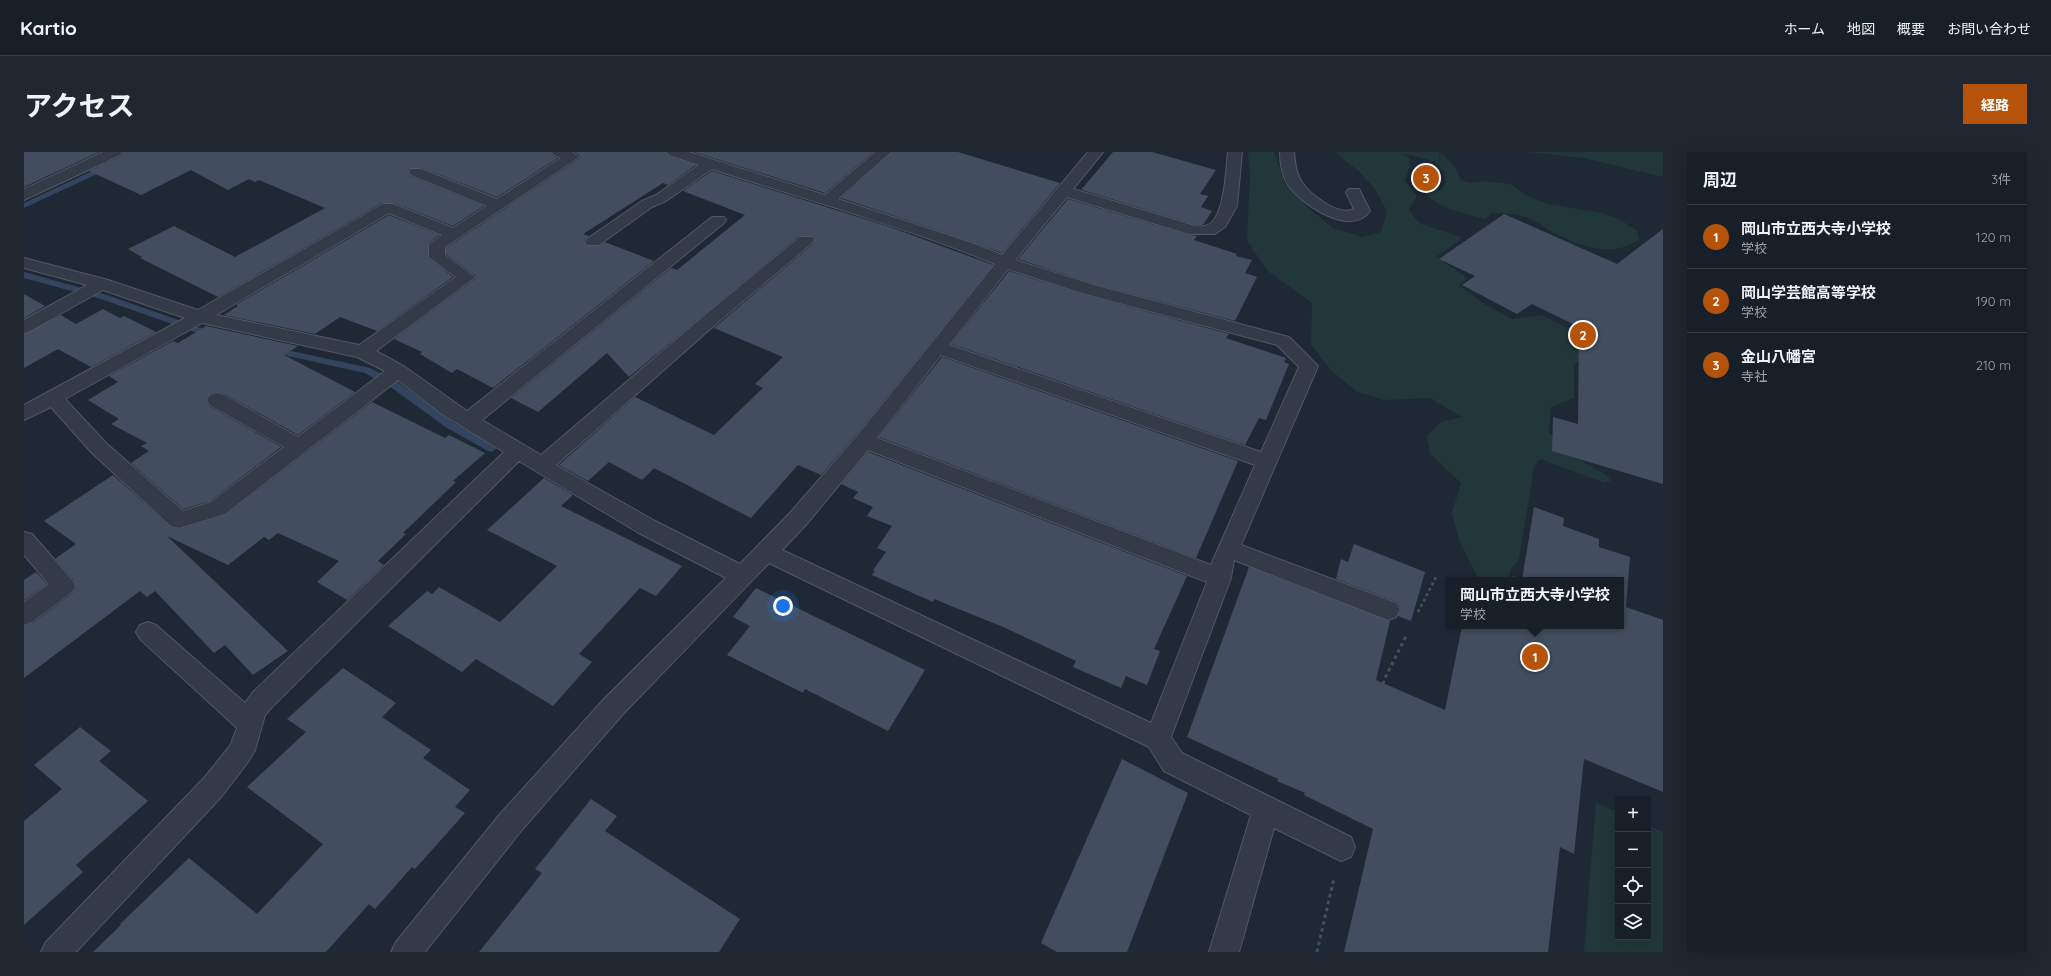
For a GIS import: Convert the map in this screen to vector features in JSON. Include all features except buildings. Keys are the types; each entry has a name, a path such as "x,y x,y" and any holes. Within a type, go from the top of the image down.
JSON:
{"street":[{"path":"24,195 115,152"},
{"path":"362,352 468,277 437,257 437,245 572,157 559,152"},
{"path":"674,152 702,158 827,201 849,206 966,246 1005,262 1088,289 1283,341 1309,366 1222,563 1220,578 1158,739"},
{"path":"827,201 884,152"},
{"path":"406,952 511,822 614,706 741,575 797,520 864,441 1005,262 1096,152"},
{"path":"1064,191 1164,223 1196,230 1208,230 1219,224 1229,206 1235,152"},
{"path":"1287,152 1295,184 1321,207 1334,214 1357,216 1362,211 1354,192"},
{"path":"593,242 647,204 661,198 702,158"},
{"path":"416,172 498,205"},
{"path":"24,413 188,323 388,207 454,234"},
{"path":"469,420 718,220"},
{"path":"543,465 711,319 806,240"},
{"path":"24,263 92,290 188,323 362,352 382,361 390,377 469,420 587,493 647,527 741,575"},
{"path":"24,327 92,290"},
{"path":"938,348 1267,462"},
{"path":"53,397 99,448 179,520 218,508 390,377"},
{"path":"217,400 300,447"},
{"path":"864,441 1220,578"},
{"path":"56,952 213,787 239,754 246,742 254,710 262,700 518,450"},
{"path":"24,540 64,586 24,615"},
{"path":"1228,549 1388,610"},
{"path":"766,552 1158,739 1173,762 1341,847"},
{"path":"148,632 250,724"},
{"path":"1224,952 1266,810"}],"path":[{"path":"1415,618 1436,577"},
{"path":"1317,952 1341,847 1384,680 1408,632"}],"green space":[{"path":"1248,152 1274,152 1285,184 1306,206 1333,228 1362,237 1381,232 1387,212 1375,189 1359,171 1334,152 1439,152 1440,160 1433,161 1402,153 1409,158 1410,165 1405,181 1417,196 1409,210 1419,223 1463,238 1436,257 1468,278 1459,285 1486,305 1512,319 1542,315 1596,343 1603,352 1574,364 1574,398 1551,407 1549,434 1573,441 1572,455 1608,476 1610,481 1605,483 1540,459 1534,467 1519,559 1511,569 1509,577 1478,577 1459,540 1452,513 1461,483 1430,453 1427,436 1441,422 1462,417 1430,398 1384,400 1357,392 1331,370 1311,344 1312,303 1268,271 1247,241 1250,176"},
{"path":"1440,152 1455,167 1461,180 1470,183 1483,181 1510,184 1528,196 1548,204 1602,213 1621,220 1637,231 1639,239 1630,245 1621,248 1600,249 1569,240 1526,217 1511,214 1491,213 1485,219 1448,208 1432,200 1418,187 1426,186 1440,191 1446,183 1444,171 1434,162 1441,160"},
{"path":"1527,152 1663,152 1663,177 1584,158"},
{"path":"1596,803 1615,811 1615,940 1651,940 1651,826 1663,832 1663,952 1584,952"}],"waterway":[{"path":"24,206 108,167"},
{"path":"24,275 104,297 212,335"},
{"path":"273,350 367,370 395,385 451,426 492,448"}],"place":[{"name":"金山八幡宮","path":"1426,178"},
{"name":"岡山学芸館高等学校","path":"1583,335"},
{"name":"岡山市立西大寺小学校","path":"1535,657"}]}
